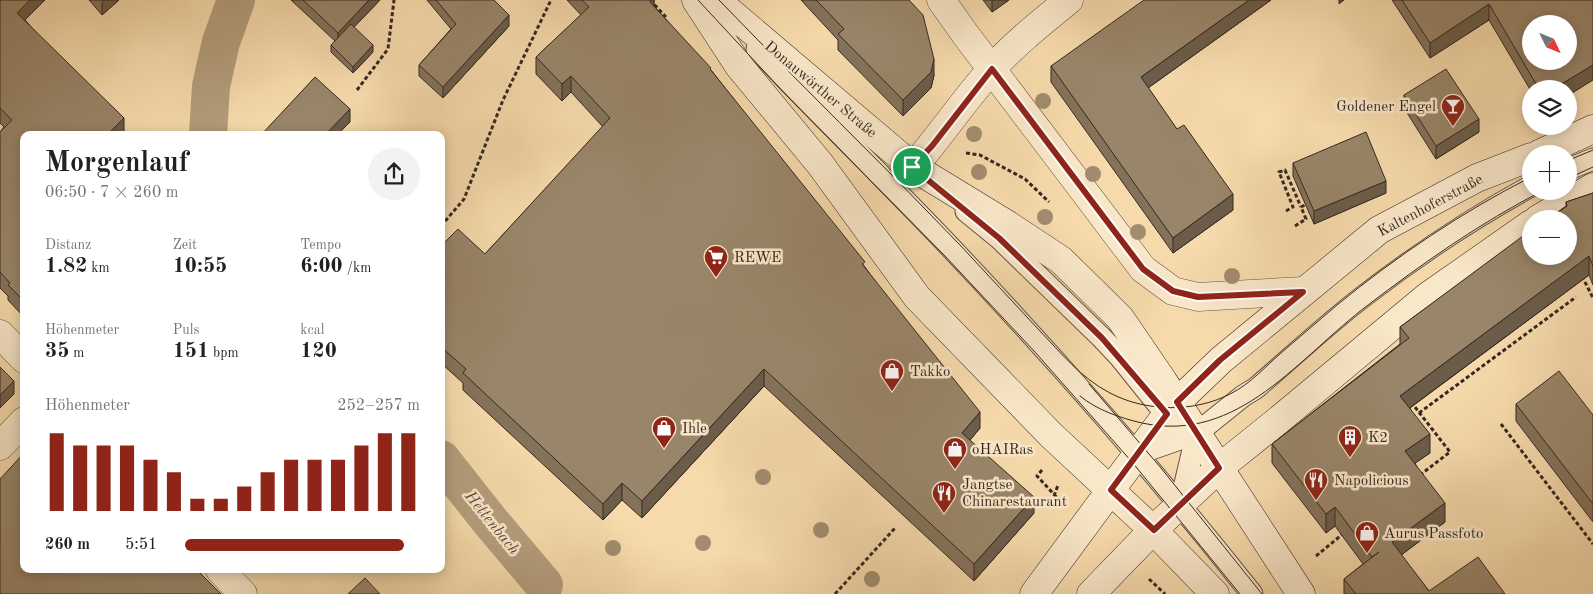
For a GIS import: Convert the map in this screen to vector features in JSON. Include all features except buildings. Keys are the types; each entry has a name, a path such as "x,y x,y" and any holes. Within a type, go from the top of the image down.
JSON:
{"main road":[{"path":"696,0 739,66 820,164 917,297 1051,436 1154,530 1215,594"},
{"name":"Donauwörther Straße","path":"716,0 912,167 1008,225 1061,260 1120,318 1172,408 1197,433 1297,587"},
{"path":"941,0 1143,269 1173,291 1198,297 1303,292"},
{"path":"912,167 932,146 992,69 1023,37 1069,0"},
{"path":"1558,145 1593,129"},
{"name":"Kaltenhoferstraße","path":"1034,594 1172,408 1220,360 1379,230 1477,178 1522,160"},
{"path":"1553,210 1593,187"},
{"path":"1091,594 1219,468 1428,296 1522,230"},
{"path":"0,334 20,356"},
{"path":"0,446 20,425"},
{"path":"223,573 243,594"}],"lane":[{"path":"710,0 952,249 1041,345 1138,454 1252,594"},
{"path":"1577,165 1593,158"},
{"path":"1577,181 1593,179"},
{"path":"1138,454 1197,433 1243,396 1256,388 1333,321 1389,277 1452,233 1522,191"},
{"path":"1180,505 1197,433"}],"path":[{"path":"357,90 388,49 394,0"},
{"path":"445,221 464,199 503,100 552,0"},
{"path":"650,0 666,17"},
{"path":"1286,211 1293,207 1279,172 1285,170 1306,219 1295,226"},
{"path":"1301,207 1305,205"},
{"path":"1578,270 1593,298"},
{"path":"1419,413 1576,297"},
{"path":"1409,398 1450,452 1417,478"},
{"path":"1501,424 1593,544"},
{"path":"835,594 896,528"},
{"path":"1297,587 1306,564 1346,532"}],"waterway":[{"name":"Hettenbach","path":"208,131 211,86 221,42 236,0"},
{"name":"Hettenbach","path":"445,464 544,585"}],"tram line":[{"path":"698,0 787,96 945,256 1035,352 1132,462 1240,594"},
{"path":"719,0 930,214 1072,364 1090,380 1110,393 1139,404 1155,407 1187,407 1218,400 1239,389 1252,380 1337,305 1383,269 1455,220 1522,182"},
{"path":"1577,157 1593,150"},
{"path":"1577,174 1593,167"},
{"path":"1080,396 1101,409 1125,419 1142,423 1177,426 1209,421 1238,409 1292,371 1342,326 1410,274 1452,244 1525,200"},
{"path":"1089,384 1161,468 1262,594"}],"place":[{"name":"Goldener Engel","path":"1453,127"},
{"name":"REWE","path":"716,278"},
{"name":"Takko","path":"892,392"},
{"name":"Ihle","path":"664,449"},
{"name":"K2","path":"1350,458"},
{"name":"oHAIRas","path":"955,470"},
{"name":"Napolicious","path":"1316,501"},
{"name":"Jangtse Chinarestaurant","path":"944,514"},
{"name":"Aurus Passfoto","path":"1367,554"}],"route":[{"path":"992,69 1143,269 1173,291 1198,297 1303,292 1220,360 1177,402 1219,468 1154,530 1111,490 1167,414 1148,394 1120,356 999,238 912,167 932,146 992,69"}]}
